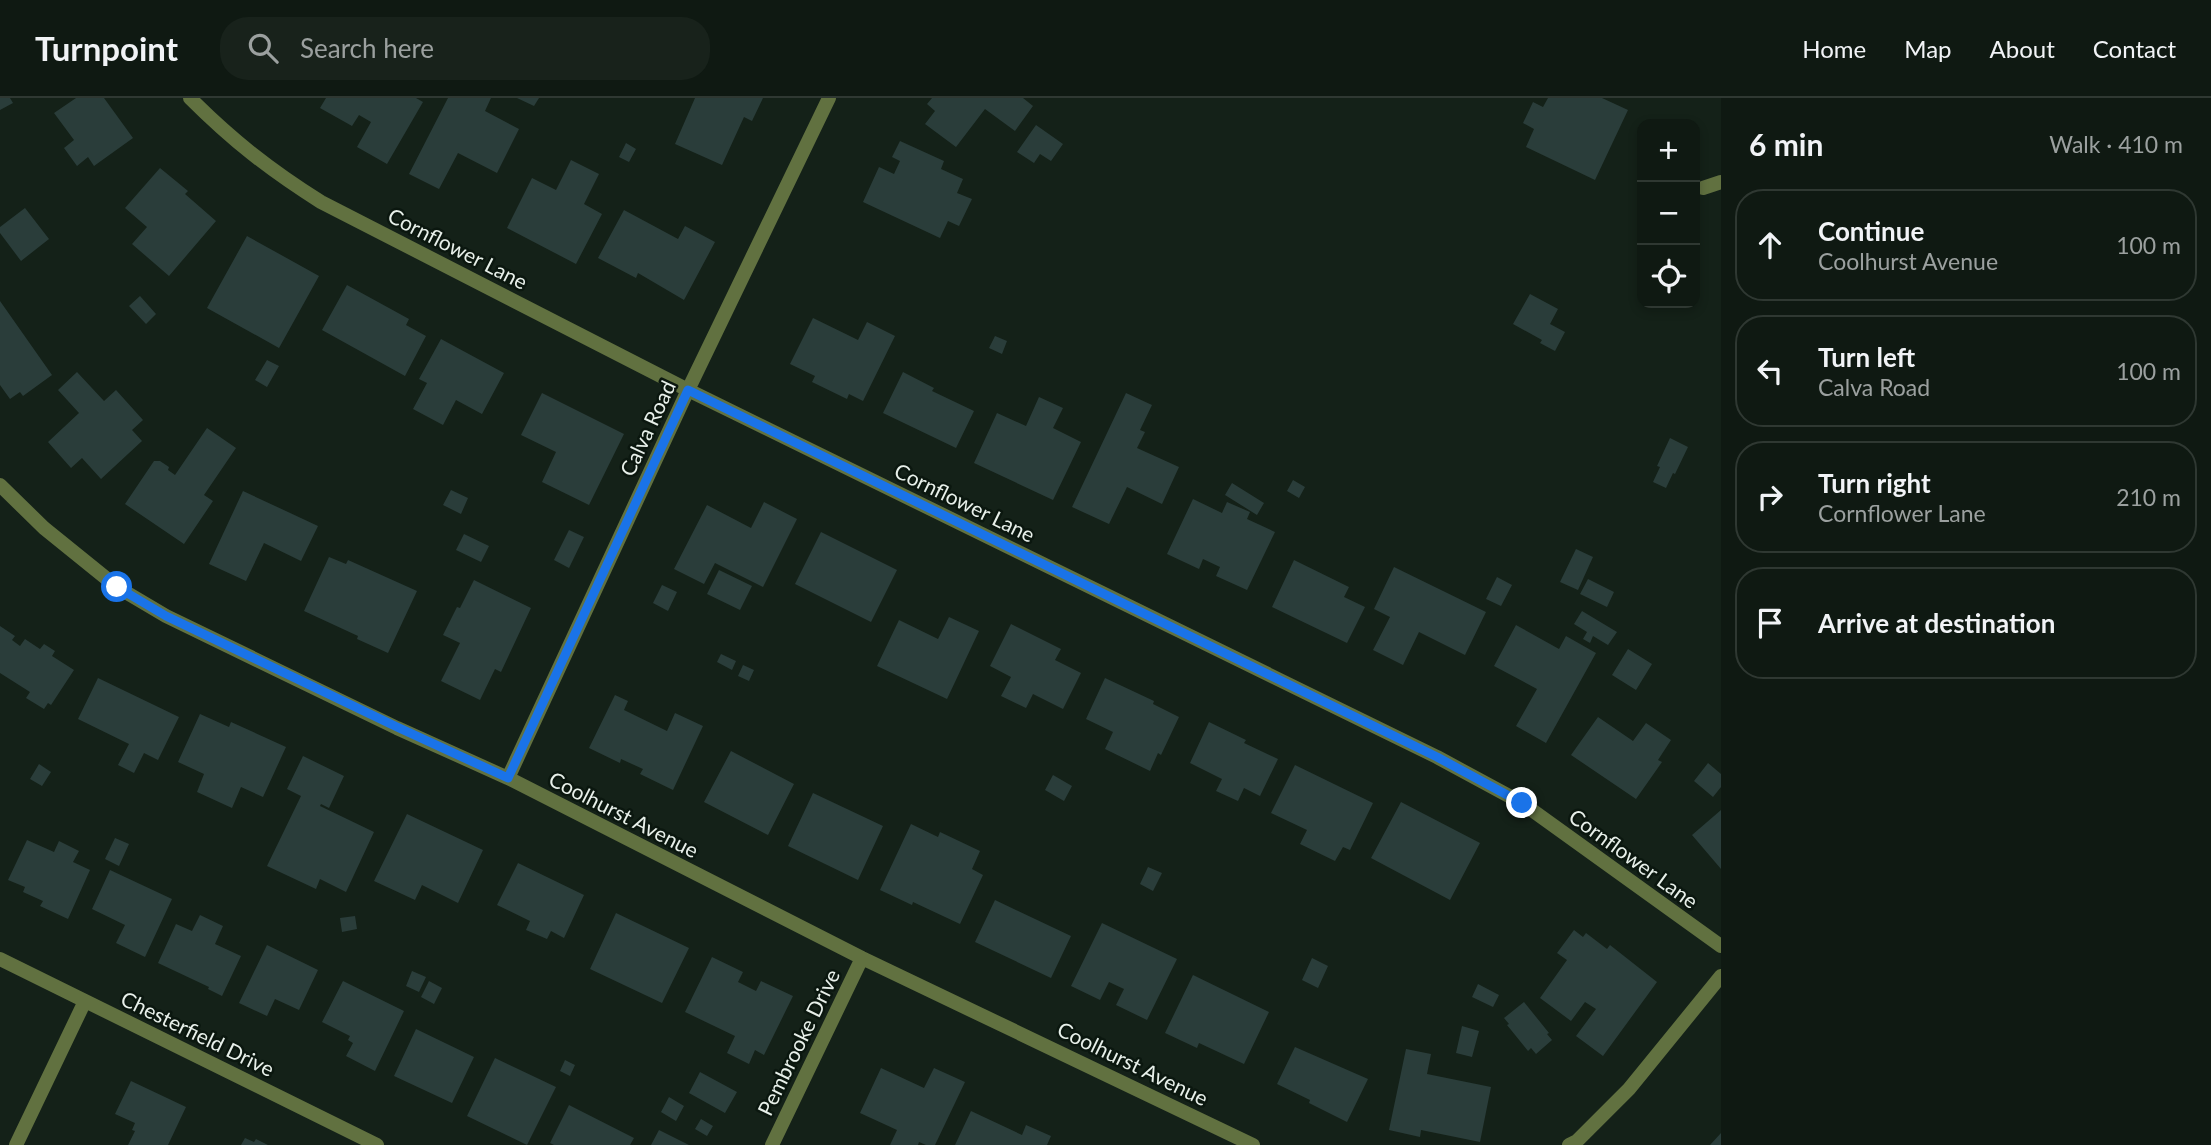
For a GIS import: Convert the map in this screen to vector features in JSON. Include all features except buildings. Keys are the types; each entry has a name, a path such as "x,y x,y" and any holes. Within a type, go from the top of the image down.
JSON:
{"street":[{"name":"Cornflower Lane","path":"190,98 227,135 272,171 321,202 688,390 1450,763 1522,803 1721,946"},
{"name":"Calva Road","path":"508,778 688,390 829,98"},
{"path":"1703,188 1721,182"},
{"name":"Coolhurst Avenue","path":"0,485 44,528 117,587 166,616 508,778 862,958 1253,1145"},
{"name":"Pembrooke Drive","path":"772,1145 862,958"},
{"name":"Chesterfield Drive","path":"0,959 377,1145"},
{"path":"1569,1145 1577,1141 1629,1089 1721,976"},
{"path":"16,1145 85,1000"}],"route":[{"path":"117,587 166,616 508,778 688,390 1437,757 1522,803"}]}
